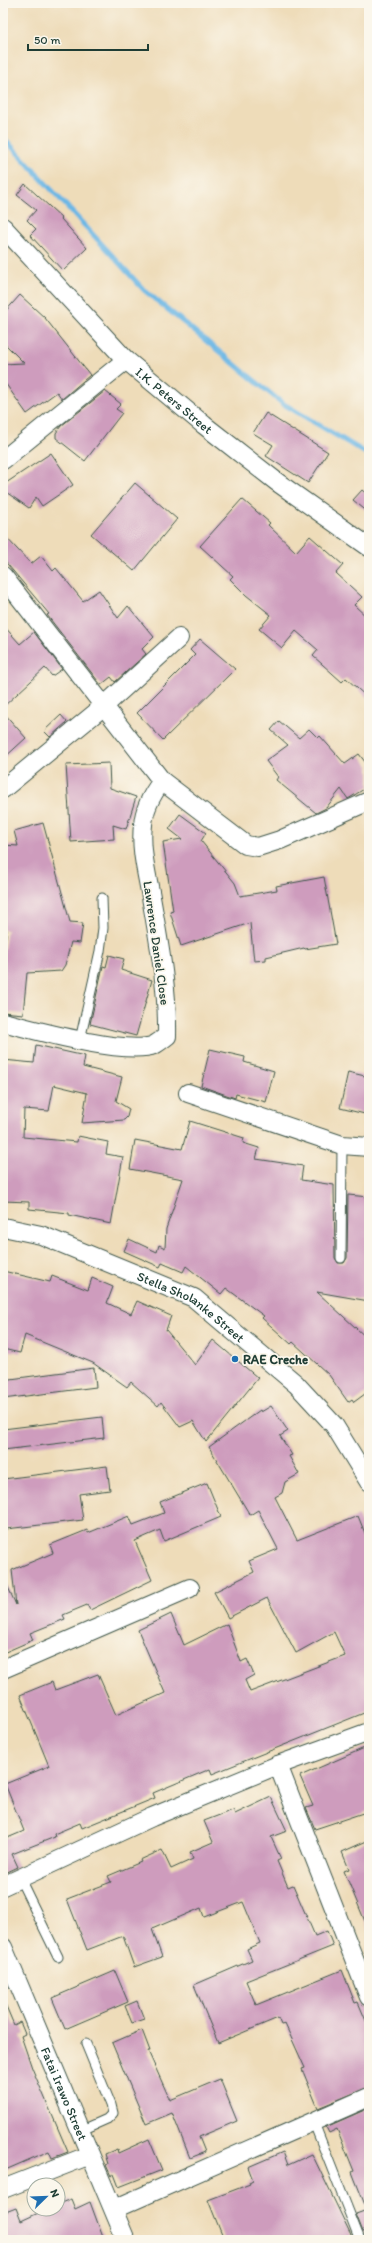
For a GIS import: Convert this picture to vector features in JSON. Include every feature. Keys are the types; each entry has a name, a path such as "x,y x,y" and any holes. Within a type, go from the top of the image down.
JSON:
{"street":[{"name":"I.K. Peters Street","path":"3,227 126,360 204,426 277,482 369,546"},
{"path":"3,460 126,360"},
{"path":"3,576 162,781 246,845 258,847 280,840 369,801"},
{"path":"3,789 104,706 179,638"},
{"name":"Lawrence Daniel Close","path":"3,1022 80,1040 135,1048 154,1045 166,1036 167,1013 162,964 144,853 143,825 152,794 162,781"},
{"path":"188,1093 342,1144 369,1147"},
{"name":"Stella Sholanke Street","path":"3,1226 41,1235 194,1298 296,1384 334,1425 369,1482"},
{"path":"3,1669 190,1588"},
{"path":"3,1886 152,1817 278,1765 369,1732"},
{"path":"278,1765 369,1997"},
{"name":"Fatai Irawo Street","path":"3,1947 126,2240"},
{"path":"114,2209 314,2123 369,2097"},
{"path":"3,2189 90,2154"}],"lane":[{"path":"80,1040 100,951 103,928 102,898"},
{"path":"341,1258 342,1144"},
{"path":"20,1879 58,1957"},
{"path":"80,2131 107,2119 113,2113 86,2044"},
{"path":"314,2123 360,2240"}],"building":[{"path":"25,184 62,218 61,219 87,248 63,271 30,235 36,229 27,220 36,210 17,195"},
{"path":"20,295 45,318 90,375 62,399 57,392 27,414 3,380 3,364 24,363 3,342 3,314"},
{"path":"105,391 121,404 116,409 122,413 85,461 56,438 56,433 61,426"},
{"path":"266,413 328,452 308,483 266,456 273,445 253,433"},
{"path":"51,453 73,485 42,506 36,497 29,508 3,490 3,485"},
{"path":"135,483 177,519 134,571 91,534"},
{"path":"362,490 369,496 369,513 353,500"},
{"path":"242,499 270,523 268,525 296,552 310,536 343,565 336,573 362,597 354,605 369,619 369,699 346,678 342,682 313,656 318,650 296,631 282,648 259,629 271,615 246,595 230,579 233,576 200,546"},
{"path":"3,534 31,564 41,556 53,571 56,568 83,601 99,590 118,618 128,606 154,637 142,649 146,654 115,682 111,677 101,685 47,615 49,614 3,559"},
{"path":"3,625 20,644 34,632 62,669 52,676 45,668 3,707"},
{"path":"200,639 235,669 163,740 137,713 195,655 190,650"},
{"path":"3,712 26,738 3,759"},
{"path":"61,715 67,722 50,737 44,731"},
{"path":"279,721 299,738 309,729 318,738 320,736 345,764 359,754 369,767 369,786 348,799 341,789 326,808 316,813 276,780 278,777 266,761 288,745 271,730"},
{"path":"109,763 110,788 136,797 126,829 113,825 114,839 71,842 66,765"},
{"path":"180,814 206,833 201,841 235,883 240,896 277,890 276,886 324,877 336,944 304,948 266,957 266,960 254,961 250,923 181,946 170,912 173,911 163,842 182,839 169,829"},
{"path":"43,823 70,922 83,923 80,943 71,942 65,965 61,971 27,973 23,1014 3,1012 3,954 7,930 3,930 3,845 18,846 14,831"},
{"path":"109,955 124,959 121,970 152,980 136,1036 90,1024 103,966 106,967"},
{"path":"36,1045 85,1056 83,1067 122,1077 116,1101 129,1109 127,1117 124,1120 82,1123 87,1093 54,1085 49,1111 24,1109 23,1137 77,1142 78,1136 108,1142 106,1154 123,1157 111,1224 69,1215 69,1213 29,1209 29,1202 3,1201 3,1060 34,1063"},
{"path":"210,1049 245,1057 244,1062 274,1071 266,1102 236,1094 235,1098 201,1086"},
{"path":"348,1072 369,1077 369,1115 340,1108"},
{"path":"190,1121 244,1138 243,1143 259,1148 256,1159 303,1166 301,1180 334,1185 335,1258 338,1263 344,1263 347,1258 348,1195 369,1197 369,1301 317,1292 369,1340 369,1391 354,1402 352,1399 348,1402 329,1375 293,1342 291,1344 262,1318 264,1316 226,1288 221,1294 186,1266 183,1272 162,1263 160,1267 124,1251 129,1239 157,1252 159,1245 165,1248 166,1229 183,1179 130,1169 135,1140 182,1149"},
{"path":"3,1271 50,1282 52,1276 88,1290 92,1278 113,1287 107,1303 131,1314 137,1301 171,1316 166,1330 195,1365 213,1340 258,1378 206,1442 193,1421 180,1427 161,1402 158,1406 131,1382 127,1387 93,1363 25,1335 20,1353 3,1349"},
{"path":"94,1368 96,1387 3,1399 3,1380"},
{"path":"271,1406 288,1431 280,1436 292,1455 289,1456 299,1474 285,1482 282,1493 275,1497 297,1540 358,1516 369,1543 369,1711 212,1774 210,1769 153,1793 155,1798 82,1828 80,1823 54,1834 55,1837 12,1854 18,1867 3,1874 3,1836 5,1839 24,1831 5,1784 49,1766 20,1695 52,1682 55,1690 98,1674 116,1715 165,1693 138,1630 171,1614 184,1645 227,1624 241,1662 247,1659 254,1675 245,1680 250,1692 345,1656 334,1632 296,1653 267,1598 228,1618 214,1592 254,1572 249,1561 278,1549 258,1510 250,1515 209,1447 260,1410 261,1412"},
{"path":"102,1417 104,1438 3,1450 3,1429"},
{"path":"107,1466 110,1490 79,1494 83,1520 6,1529 3,1507 3,1479"},
{"path":"207,1483 221,1517 164,1541 160,1530 135,1541 152,1580 90,1610 87,1605 63,1615 65,1619 30,1633 33,1640 3,1653 3,1576 16,1605 12,1570 53,1553 50,1545 87,1530 88,1533 129,1516 133,1525 164,1513 160,1502"},
{"path":"369,1746 369,1811 315,1829 306,1808 313,1806 300,1776"},
{"path":"271,1797 287,1831 271,1837 281,1859 277,1861 288,1887 293,1885 315,1936 327,1931 333,1946 246,1981 256,2005 342,1970 355,2003 358,2002 369,2028 369,2087 318,2108 302,2069 305,2068 285,2024 281,2025 278,2018 218,2043 194,1985 252,1960 247,1949 260,1943 243,1902 204,1917 201,1908 152,1929 162,1957 134,1967 123,1936 87,1950 67,1899 111,1882 108,1876 141,1862 140,1860 162,1850 171,1869 193,1859 190,1852 213,1842 204,1821 233,1810 235,1814"},
{"path":"369,1840 369,1931 344,1871 349,1869 342,1852"},
{"path":"115,1971 128,2002 65,2029 52,1998"},
{"path":"3,1999 14,2025 20,2022 25,2034 21,2036 32,2068 68,2152 52,2158 49,2151 3,2171"},
{"path":"137,2001 144,2019 132,2023 125,2006"},
{"path":"142,2030 150,2051 148,2051 170,2100 220,2079 237,2121 199,2137 205,2152 190,2158 172,2113 146,2124 112,2043"},
{"path":"369,2108 369,2230 363,2232 356,2214 367,2210 352,2172 354,2171 337,2129 329,2133 326,2127"},
{"path":"149,2139 162,2170 119,2187 114,2174 111,2176 106,2165 108,2164 105,2154 117,2149 118,2153"},
{"path":"283,2152 288,2165 312,2154 352,2237 344,2240 224,2240 208,2200 250,2184 249,2182 253,2180 248,2167"},
{"path":"71,2199 75,2209 90,2202 104,2240 6,2240 3,2232 3,2213 16,2208 21,2221 30,2217 66,2217 66,2201"}],"waterway":[{"path":"3,137 144,290 282,403 369,455"}],"place":[{"name":"RAE Creche","path":"235,1359"}]}
